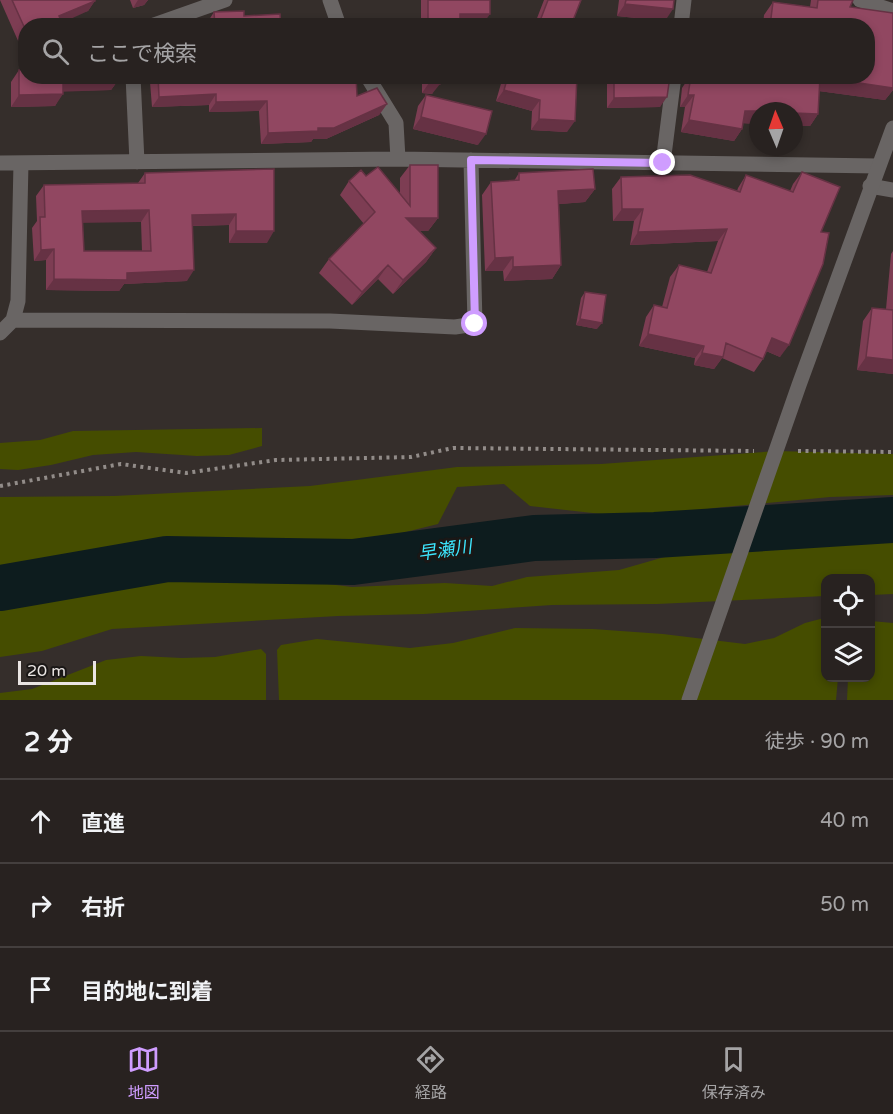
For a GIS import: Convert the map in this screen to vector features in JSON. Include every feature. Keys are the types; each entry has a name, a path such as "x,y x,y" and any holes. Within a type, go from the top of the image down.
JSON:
{"street":[{"path":"174,18 225,0"},
{"path":"330,0 336,18"},
{"path":"682,18 684,0"},
{"path":"860,0 893,11"},
{"path":"133,84 137,162"},
{"path":"372,84 396,123 398,159"},
{"path":"663,163 673,84"},
{"path":"689,700 799,385 893,128"},
{"path":"0,163 398,159 878,166"},
{"path":"14,320 330,321 455,327 475,324 471,160"},
{"path":"0,333 14,320 18,301 21,162"},
{"path":"870,186 893,190"}],"path":[{"path":"0,486 121,464 186,473 276,460 411,457 453,448 893,452"}],"green space":[{"path":"262,428 262,446 229,455 197,456 136,452 93,455 18,470 0,469 0,443 40,440 73,431"},
{"path":"776,451 893,454 893,495 830,497 714,508 646,519 530,506 504,484 457,487 438,524 353,545 245,543 178,546 72,555 0,570 0,497 114,496 310,486 457,467 601,464"},
{"path":"893,539 893,594 875,595 875,574 821,574 821,596 657,604 552,605 424,614 338,616 112,629 42,651 0,657 0,607 114,578 239,573 352,587 445,583 492,586 527,577 619,570 696,548"},
{"path":"821,619 821,682 838,682 836,700 279,700 277,650 281,645 317,639 410,648 453,643 515,628 593,629 663,634 745,644 774,638 805,623"},
{"path":"875,621 893,623 893,700 847,700 848,682 875,682"},
{"path":"261,649 266,654 266,700 0,700 0,693 32,689 106,660 141,656 215,657"}],"building":[{"path":"12,0 95,0 59,16 60,18 20,18"},
{"path":"428,0 490,0 490,14 460,14 460,18 428,18"},
{"path":"548,0 581,0 574,18 541,18"},
{"path":"626,0 674,0 673,9 625,4"},
{"path":"818,0 853,0 850,7 893,13 893,88 866,84 875,84 875,18 771,18 773,2 817,8"},
{"path":"244,11 244,16 280,14 280,18 214,18 214,12"},
{"path":"19,84 63,84 63,94 19,95"},
{"path":"158,84 356,84 357,96 377,88 387,104 334,128 268,133 267,101 216,102 216,94 159,97"},
{"path":"506,84 577,84 575,121 539,119 540,100 504,90"},
{"path":"614,84 669,84 667,97 614,98"},
{"path":"690,84 820,84 818,114 803,113 803,102 749,102 749,111 745,111 742,129 689,120 694,95 688,95"},
{"path":"426,95 492,111 486,134 421,117"},
{"path":"410,165 438,165 438,218 406,218 436,248 403,280 388,265 362,292 329,259 375,212 349,181 361,170 366,176 378,167 410,206"},
{"path":"274,169 274,231 236,231 236,214 192,215 194,270 127,273 127,280 54,279 54,249 41,250 40,217 45,217 44,185 145,183 145,173","holes":["149,210 151,251 84,251 82,211"]},
{"path":"593,169 595,189 558,191 561,265 513,267 513,257 495,258 491,182 519,180 519,173"},
{"path":"802,172 840,187 821,232 829,233 823,264 789,345 772,338 763,359 726,343 723,357 702,353 704,346 648,334 654,305 667,308 679,265 711,273 727,229 638,232 643,209 622,209 621,177 690,175 740,192 746,175 793,192"},
{"path":"585,292 606,295 602,323 580,319"},
{"path":"872,308 893,310 893,360 866,357"}],"waterway":[{"name":"早瀬川","path":"0,588 167,559 353,562 534,538 655,535 893,520"}],"route":[{"path":"475,324 471,160 663,163"}]}
